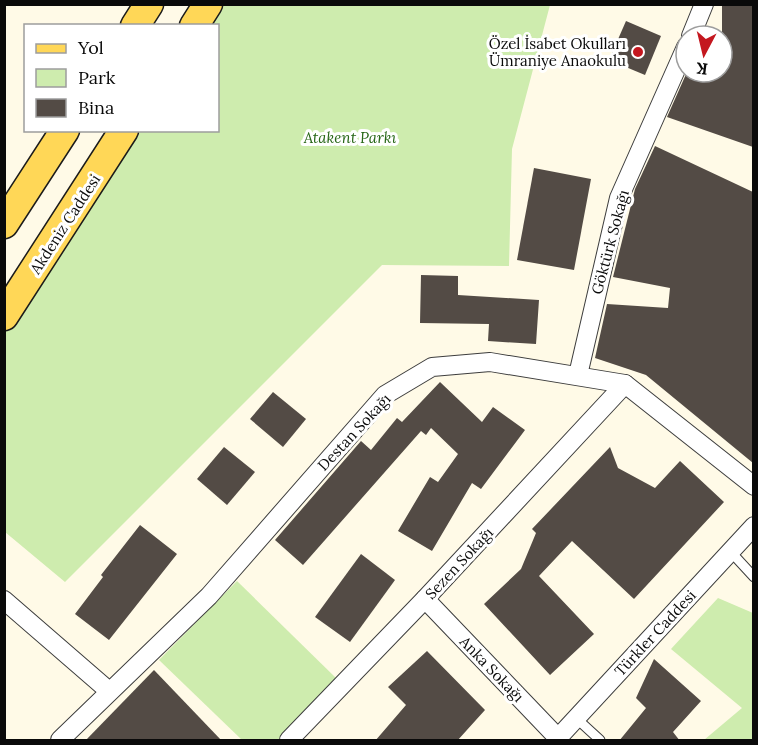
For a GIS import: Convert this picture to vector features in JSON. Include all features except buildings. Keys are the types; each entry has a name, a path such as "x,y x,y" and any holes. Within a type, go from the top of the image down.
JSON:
{"main road":[{"path":"136,24 149,4"},
{"path":"195,24 208,4"},
{"path":"4,224 64,132"},
{"name":"Akdeniz Caddesi","path":"4,316 123,132"}],"street":[{"path":"696,24 704,4"},
{"name":"Göktürk Sokağı","path":"578,375 619,198 674,74"},
{"name":"Destan Sokağı","path":"60,741 208,596 385,395 432,368 490,362 625,384 753,486"},
{"name":"Sezen Sokağı","path":"289,741 625,384"},
{"name":"Türkler Caddesi","path":"557,739 753,526"},
{"name":"Anka Sokağı","path":"425,599 557,739"},
{"path":"4,600 109,691"}],"lane":[{"path":"730,551 753,577"},
{"path":"576,718 600,741"}],"green space":[{"name":"Atakent Parkı","path":"220,5 550,5 512,149 509,266 382,265 65,582 5,532 4,327 134,132 219,132 219,24 207,24"},
{"path":"237,581 337,679 278,740 242,740 159,660"},
{"path":"718,598 753,613 753,740 704,740 742,708 671,649"}],"place":[{"name":"Özel İsabet Okulları Ümraniye Anaokulu","path":"638,52"}]}
